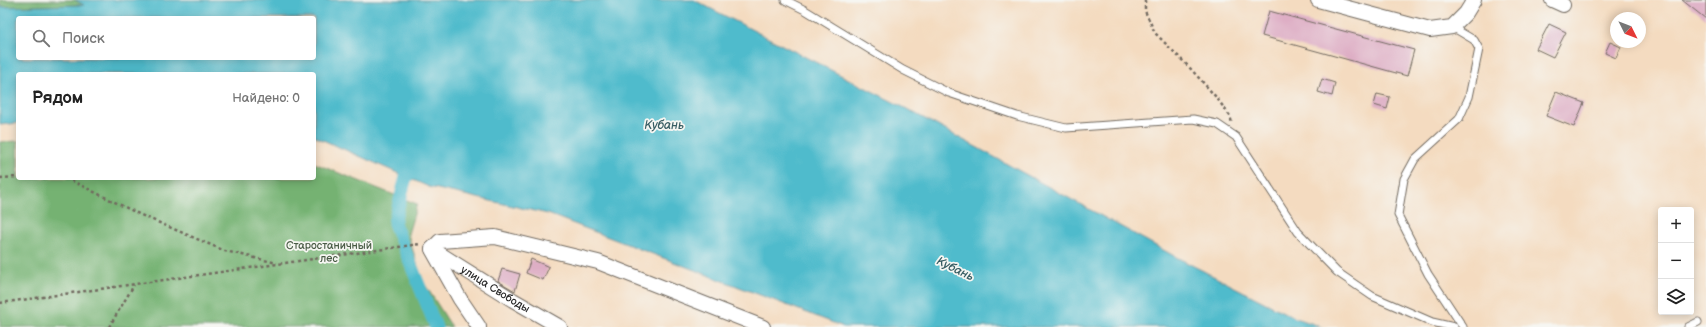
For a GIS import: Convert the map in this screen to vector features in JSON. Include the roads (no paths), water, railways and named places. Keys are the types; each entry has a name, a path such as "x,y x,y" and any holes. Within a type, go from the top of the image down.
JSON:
{"street":[{"path":"1318,0 1430,30 1452,27 1466,13 1474,0"},
{"path":"479,327 460,299 436,245 495,236 598,262 763,327"},
{"name":"улица Свободы","path":"436,245 513,300 560,327"}],"lane":[{"path":"785,0 805,10 903,70 949,93 1017,116 1066,128 1193,119 1217,124 1236,137 1298,232 1337,272 1372,296 1432,322 1454,327"},
{"path":"1452,27 1474,40 1480,49 1469,97 1459,119 1415,159 1404,179 1398,216 1428,274 1463,327"},
{"path":"1688,327 1698,322"}],"water":[{"name":"Кубань","path":"75,0 694,0 907,109 1176,257 1293,317 1322,327 844,327 548,214 429,187 316,137 316,72 16,72 16,123 0,125 0,7 84,5"}],"waterway":[{"path":"406,177 394,223 436,327"}],"park label":[{"name":"Старостаничный лес","path":"329,251"}]}
